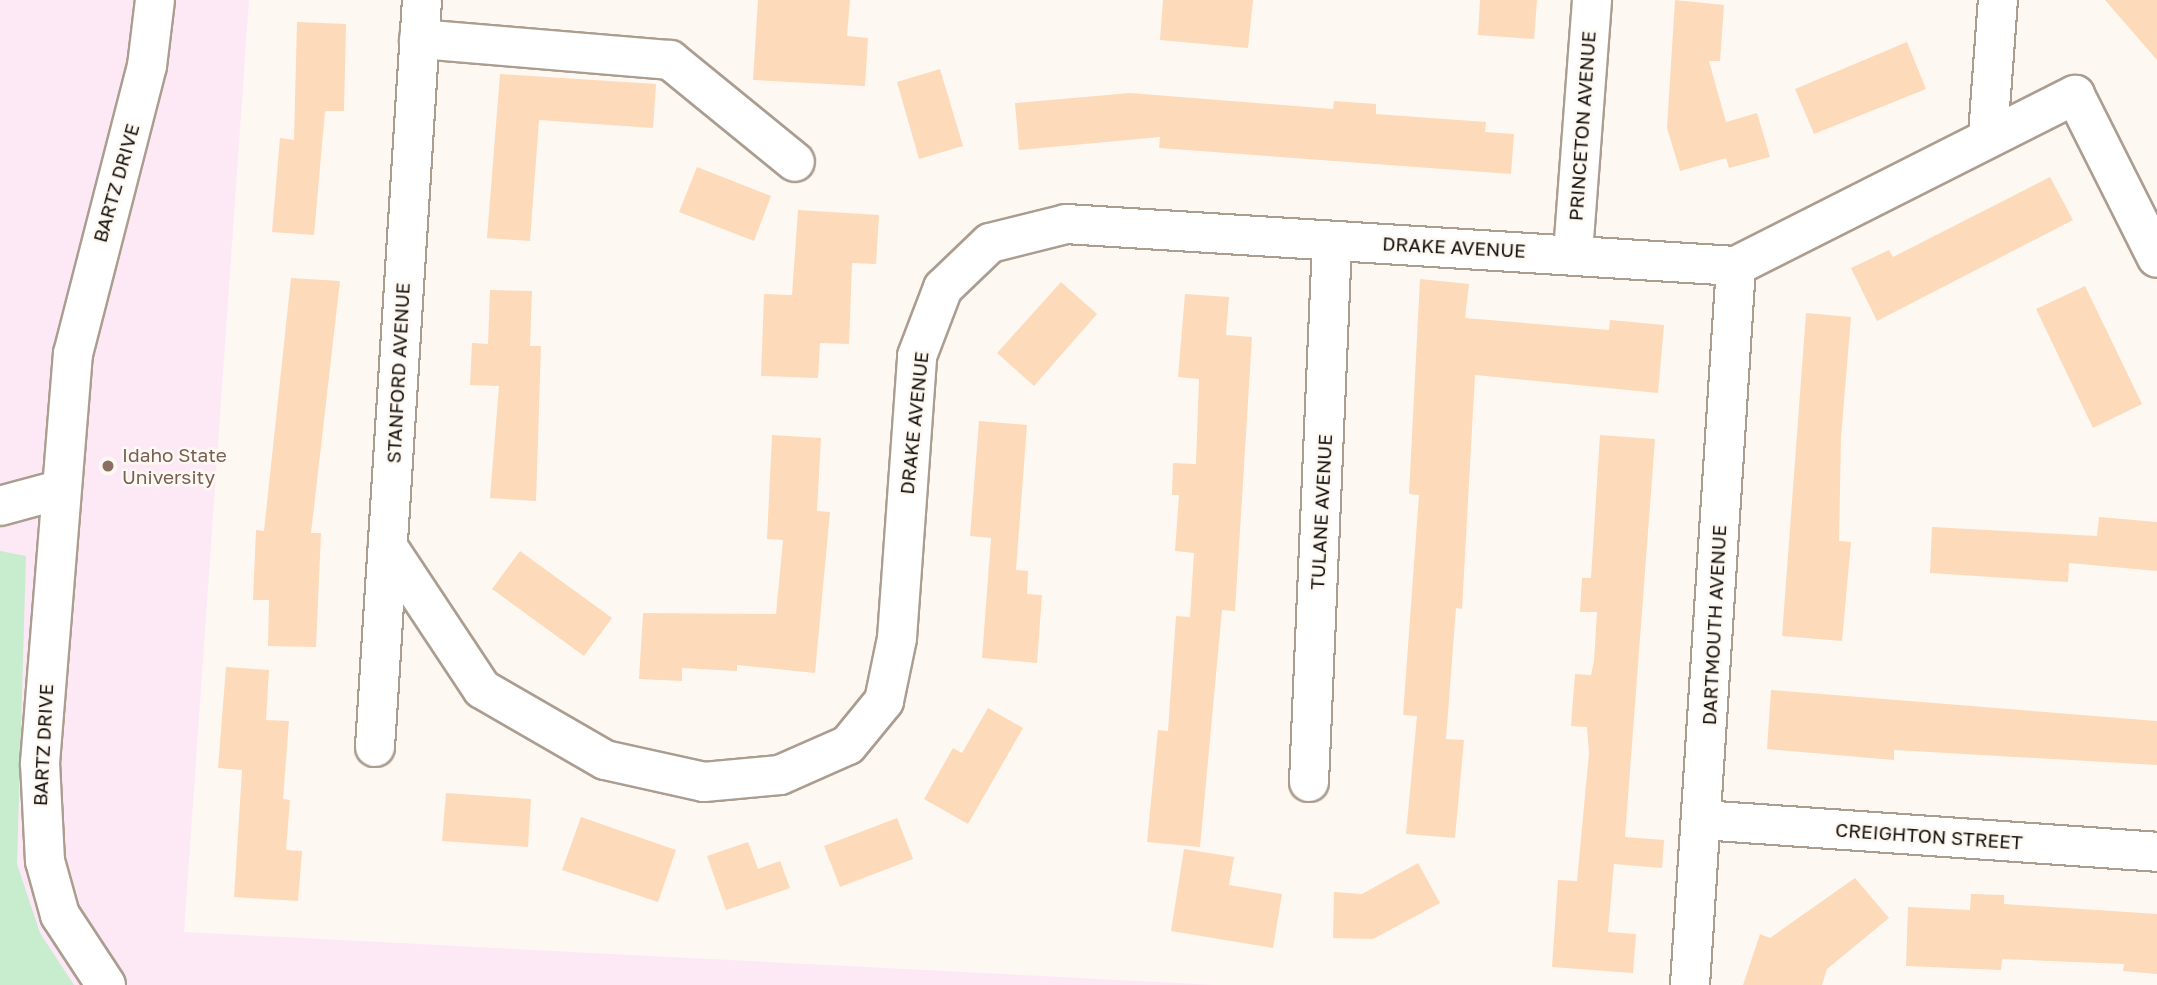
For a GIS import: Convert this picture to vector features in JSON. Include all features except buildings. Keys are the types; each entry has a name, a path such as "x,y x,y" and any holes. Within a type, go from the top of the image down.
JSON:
{"street":[{"name":"BARTZ DRIVE","path":"106,985 60,915 38,800 59,490 81,304 147,66 155,0"},
{"name":"STANFORD AVENUE","path":"375,747 422,0"},
{"name":"PRINCETON AVENUE","path":"1573,253 1592,0"},
{"path":"1988,135 1998,0"},
{"path":"419,39 670,60 795,162"},
{"path":"1736,266 1988,135 2075,95 2157,258"},
{"name":"DRAKE AVENUE","path":"388,547 482,689 605,760 704,782 780,775 848,746 884,701 897,638 916,356 943,288 990,243 1066,225 1332,242 1573,253 1736,266"},
{"name":"TULANE AVENUE","path":"1309,782 1332,242"},
{"name":"DARTMOUTH AVENUE","path":"1690,985 1736,266"},
{"path":"0,506 59,490"},
{"name":"CREIGHTON STREET","path":"1702,820 2157,852"}],"shaded area":[{"name":"Idaho State University","path":"0,0 249,0 184,932 1215,985 0,985"}],"green space":[{"path":"0,551 26,556 17,864 40,933 74,985 0,985"}],"place":[{"name":"Idaho State University","path":"108,466"}]}
